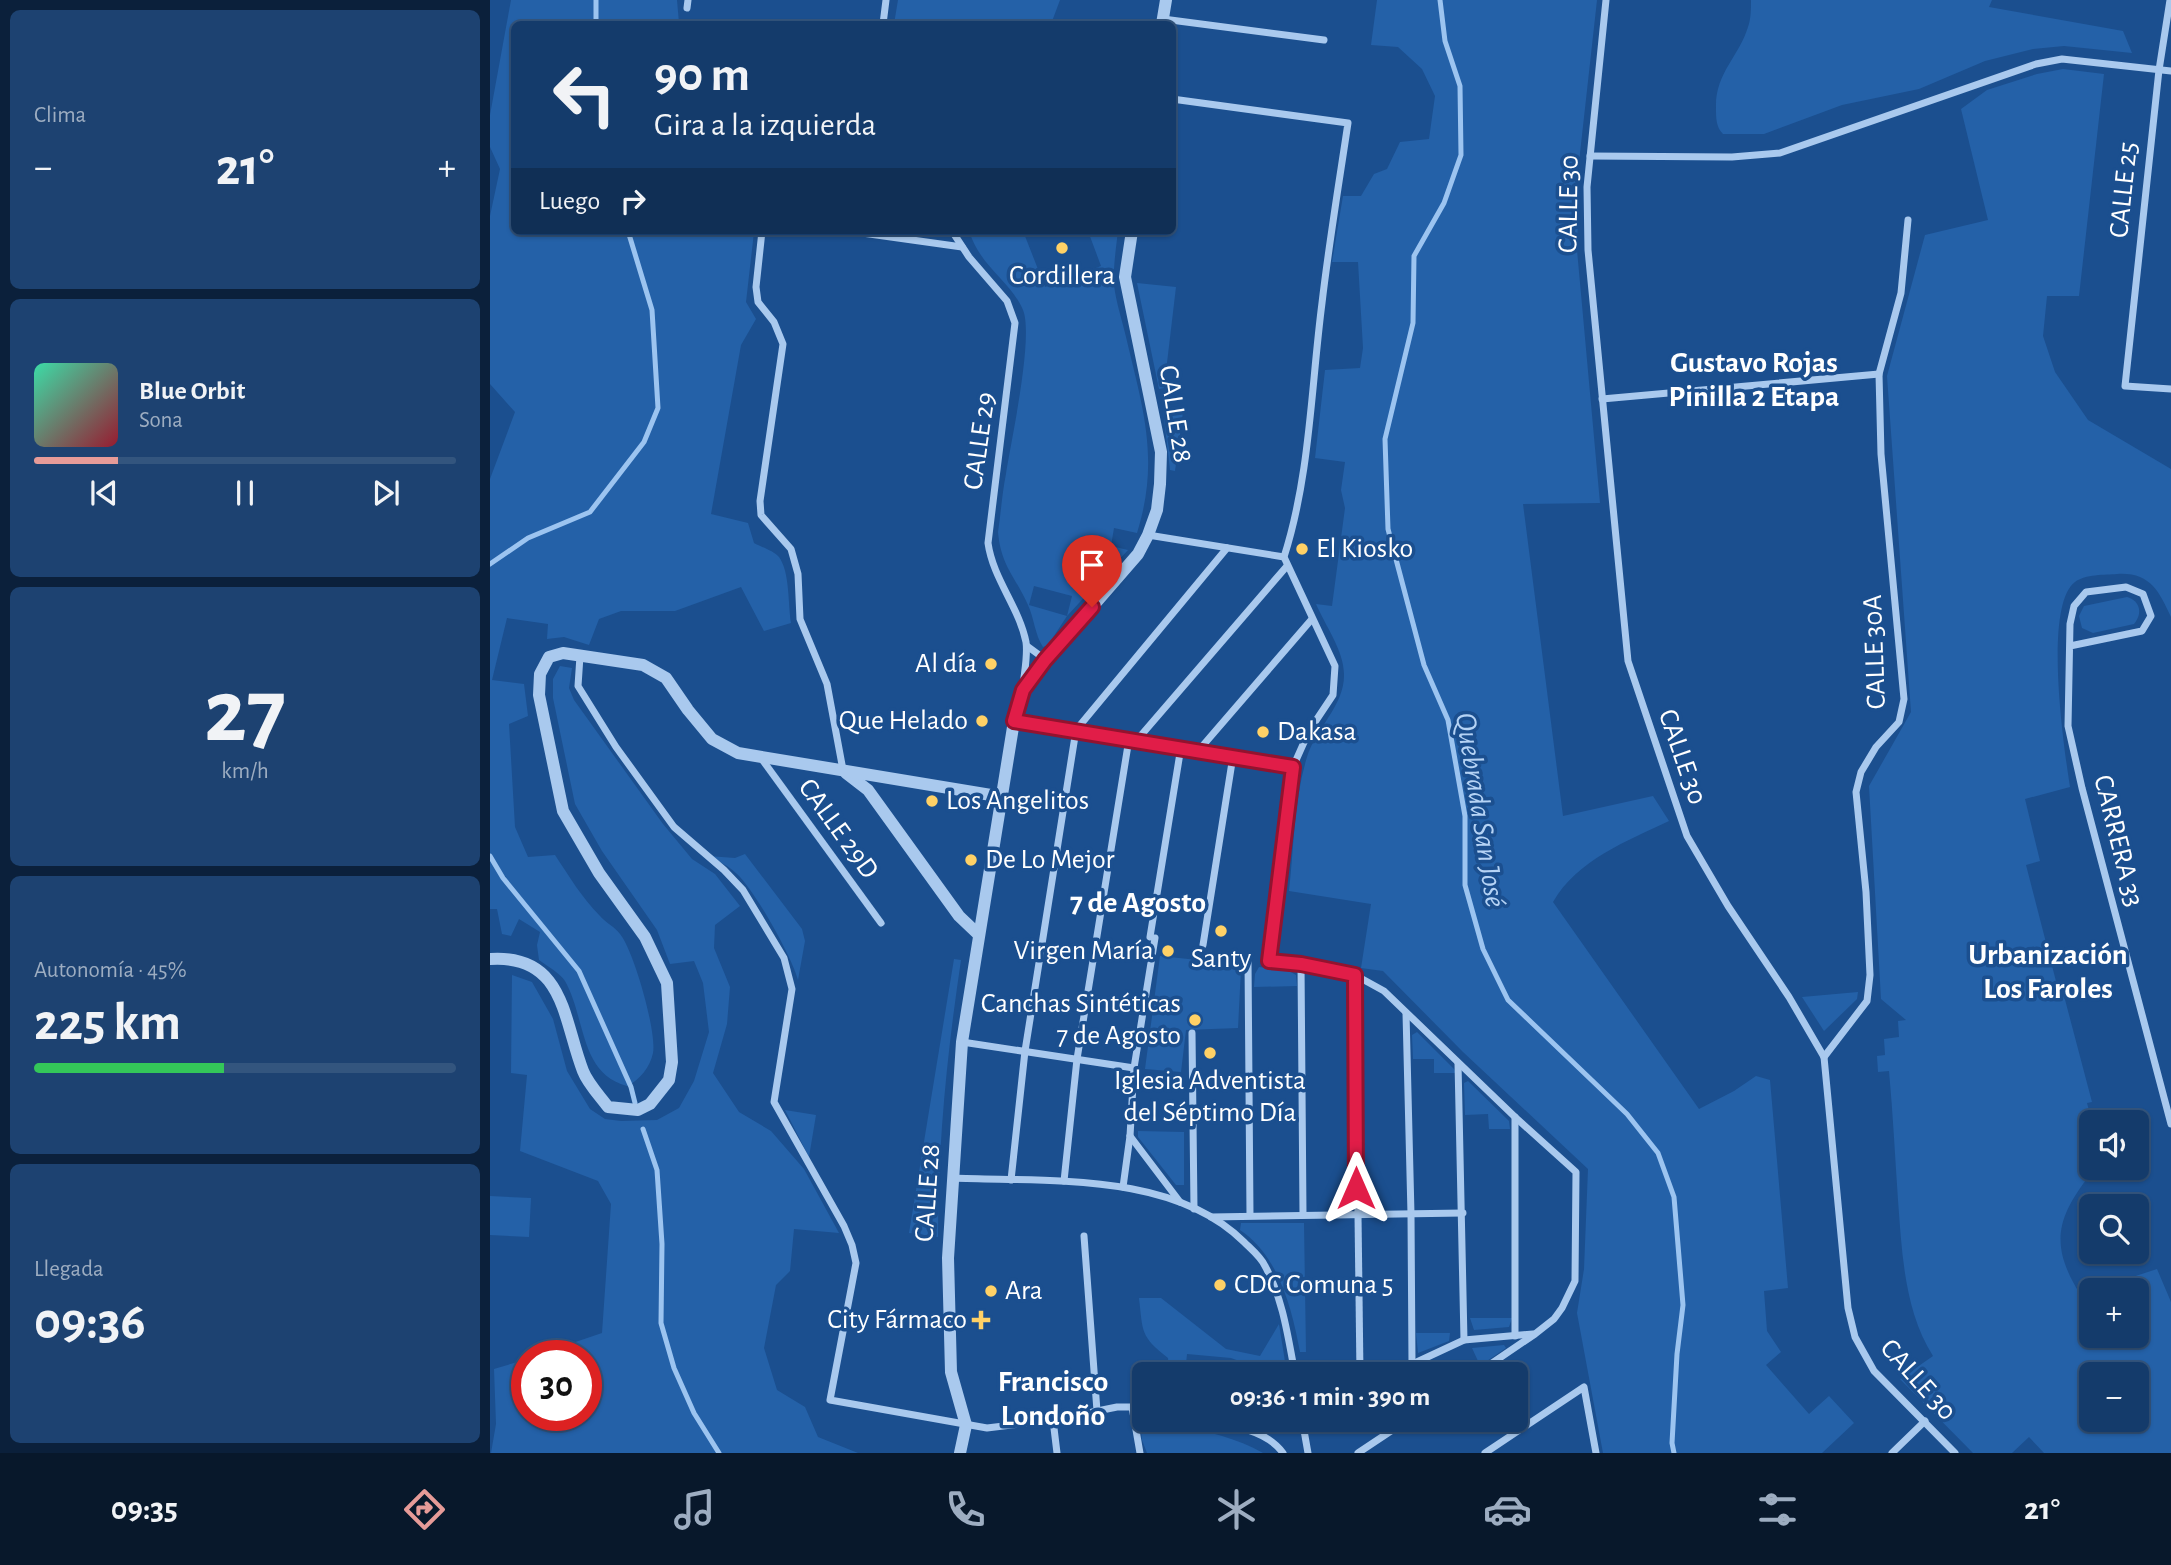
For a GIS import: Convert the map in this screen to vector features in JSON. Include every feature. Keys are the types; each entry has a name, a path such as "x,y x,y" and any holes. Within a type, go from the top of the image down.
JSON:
{"street":[{"path":"883,21 886,0"},
{"path":"1162,21 1166,0"},
{"name":"CALLE 30","path":"1606,0 1587,187 1588,250 1628,661 1687,836 1824,1057 1848,1308 1855,1337 1874,1371 1955,1453"},
{"name":"CALLE 25","path":"2170,0 2159,70 2125,386 2171,390"},
{"path":"1176,24 1324,40"},
{"path":"1590,156 1732,157 1780,153 2036,64 2062,59 2171,71"},
{"path":"1176,100 1348,123 1322,303 1309,426 1292,532 1284,557 1335,666 1333,695 1309,732 1293,767 1269,961 1301,964 1355,975 1384,990 1514,1117 1576,1172 1574,1281 1554,1320 1494,1362"},
{"name":"CALLE 30A","path":"1824,1057 1867,1001 1870,975 1866,892 1856,792 1861,772 1871,755 1899,722 1904,699 1881,454 1880,374 1901,293 1908,220"},
{"path":"762,235 756,287 758,302 774,322 783,344 760,501 761,515 791,549 798,574 800,620 827,684 843,770 868,790 959,916 979,935"},
{"path":"876,235 962,247"},
{"name":"CALLE 29","path":"954,235 1007,301 1016,323 988,543 991,561 1023,629 1027,646"},
{"name":"CALLE 28","path":"960,1453 966,1425 951,1372 948,1243 962,1042 1014,721 1023,690 1045,660 1138,554 1157,510 1161,452 1125,277 1131,235"},
{"path":"1602,399 1880,374"},
{"path":"1148,535 1284,557"},
{"path":"1011,1181 1025,1051 1076,730 1227,548"},
{"path":"1064,1181 1077,1059 1133,740 1287,566"},
{"name":"CARRERA 33","path":"2070,646 2142,631 2151,616 2143,594 2126,587 2086,592 2074,606 2070,624 2068,726 2171,1124"},
{"path":"1199,750 1312,619"},
{"path":"1027,646 1045,660"},
{"path":"1023,690 1027,646"},
{"path":"490,959 527,964 546,976 565,1010 583,1074 608,1107 638,1110 650,1104 669,1080 672,1062 667,983 645,937 599,873 563,811 539,695 540,674 549,657 563,653 643,665 666,678 712,739 738,753 1003,797"},
{"path":"580,656 578,686 610,736 674,827 743,890 784,958 792,989 774,1102 835,1211 852,1245 856,1263 830,1401 966,1425 1007,1427 1132,1407"},
{"path":"1014,721 1293,767"},
{"path":"1123,1188 1133,1068 1181,747"},
{"path":"1203,945 1233,755"},
{"name":"CALLE 29D","path":"761,758 881,923"},
{"path":"1248,959 1250,1215"},
{"path":"1301,964 1303,1214"},
{"path":"1355,975 1360,1362"},
{"path":"1406,1013 1412,1362"},
{"path":"1192,1033 1194,1209"},
{"path":"962,1042 1133,1068"},
{"path":"1458,1063 1464,1340"},
{"path":"1514,1117 1515,1336"},
{"path":"1129,1136 1180,1202"},
{"path":"953,1178 1064,1181 1123,1188 1180,1202 1210,1217 1232,1230 1265,1263 1285,1319 1293,1362"},
{"path":"1210,1217 1463,1213"},
{"path":"1084,1236 1097,1411"},
{"path":"1416,1362 1464,1340 1535,1334"},
{"path":"1485,1453 1584,1387 1596,1453"},
{"path":"1053,1420 1057,1453"},
{"path":"1892,1453 1924,1421"},
{"path":"1136,1432 1140,1453"},
{"path":"1250,1432 1263,1435 1283,1453"},
{"path":"1304,1432 1308,1453"},
{"path":"1359,1453 1390,1432"},
{"path":"1301,1453 1305,1442"},
{"path":"1501,1442 1506,1453"}],"shaded area":[{"path":"511,0 677,0 679,21 511,21 511,235 754,235 746,302 756,319 741,345 711,514 748,523 754,543 779,557 787,580 791,623 764,631 741,587 675,611 621,611 599,619 589,645 564,637 547,639 548,624 507,618 492,680 524,684 528,716 509,724 515,827 528,857 555,855 587,902 620,934 638,974 652,1028 653,1053 644,1072 627,1086 611,1079 592,1057 565,981 539,960 537,945 540,932 519,919 511,936 502,934 497,909 490,909 490,479 515,412 490,384 490,216 500,169 490,147 490,115"},
{"path":"898,0 1060,0 1052,21 894,21"},
{"path":"1377,0 1597,0 1580,153 1577,250 1600,503 1523,504 1563,816 1653,796 1669,821 1620,844 1589,863 1563,887 1553,902 1699,1109 1756,1076 1770,1080 1788,1288 1764,1291 1767,1331 1781,1352 1766,1365 1809,1414 1829,1396 1854,1423 1822,1453 1603,1453 1577,1313 1584,1269 1588,1169 1463,1052 1383,971 1361,968 1371,904 1289,891 1297,806 1307,757 1340,696 1344,674 1338,647 1316,604 1332,606 1345,508 1341,490 1345,462 1315,458 1325,370 1360,368 1363,348 1358,262 1332,262 1343,196 1361,196 1374,174 1387,169 1400,142 1429,139 1435,96 1422,69 1398,47 1371,45"},
{"path":"1751,0 1992,0 1989,7 2123,31 2132,53 2064,46 2033,49 1985,61 1919,89 1842,105 1764,134 1723,134 1716,112 1719,85 1744,38"},
{"path":"2063,69 2104,74 2079,296 2047,296 2043,336 2055,372 2088,420 2171,469 2171,617 2157,591 2138,576 2095,575 2075,582 2065,596 2058,647 2058,679 2070,787 2025,799 2040,861 2026,865 2058,989 2063,992 2092,1102 2087,1103 2089,1110 2079,1110 2078,1117 2079,1180 2086,1180 2069,1206 2061,1233 2064,1261 2079,1292 2079,1348 2149,1348 2149,1278 2130,1278 2157,1269 2171,1302 2171,1453 2044,1453 2029,1437 2012,1453 1973,1453 1900,1379 1933,1356 1916,1320 1906,1280 1889,1071 1878,1072 1877,1056 1885,1055 1884,1039 1899,1037 1898,1021 1906,1020 1881,999 1869,786 1911,712 1887,376 1925,235 1988,220 1961,109 1987,90 2037,74"},
{"path":"971,235 1025,235 1045,287 1101,266 1089,235 1118,235 1114,285 1146,434 1148,457 1144,506 1137,533 1114,528 1111,546 1128,550 1067,616 1048,645 1043,647 1028,605 1005,562 998,532 1024,365 1026,323 1023,310 1011,290 981,255","holes":["1034,586 1072,596 1067,616 1029,605"]},
{"path":"1137,283 1176,287 1164,388 1159,389"},
{"path":"1163,410 1183,412 1175,471 1170,470"},
{"path":"2127,597 2135,601 2139,608 2139,616 2134,624 2093,633 2082,628 2079,616 2084,606"},
{"path":"560,666 572,668 569,688 574,700 663,824 692,859 715,874 740,906 715,925 714,948 730,987 727,1024 713,1073 739,1112 771,1131 804,1169 839,1233 794,1229 790,1271 776,1285 764,1348 777,1390 805,1407 818,1437 858,1453 491,1453 496,1424 494,1369 511,1364 511,1431 602,1431 602,1340 581,1340 602,1333 611,1204 598,1181 520,1151 527,1075 511,1073 512,975 532,982 553,1019 567,1071 590,1109 605,1119 657,1120 679,1108 694,1081 709,1032 703,983 694,961 670,964 657,930 602,851 575,804 553,698 553,679"},
{"path":"745,854 802,929 805,941 798,980 780,940 745,882 734,871 708,856 735,858"},
{"name":"Canchas Sintéticas 7 de Agosto","path":"1160,956 1235,964 1241,969 1238,1028 1186,1030 1181,1072 1145,1069"},
{"path":"954,959 961,960 944,1098 938,1237 909,1233"},
{"path":"1259,967 1289,971 1296,975 1297,986 1254,987 1255,974"},
{"path":"1858,992 1857,999 1824,1031 1802,997"},
{"path":"1417,1032 1456,1073 1434,1073 1434,1059 1413,1059 1412,1035"},
{"path":"1468,1081 1509,1121 1510,1129 1489,1129 1488,1114 1465,1115 1464,1083"},
{"path":"785,1110 816,1115 809,1157"},
{"path":"1138,1131 1184,1132 1184,1185 1176,1185 1138,1137"},
{"path":"490,1196 531,1198 529,1237 490,1235"},
{"path":"1241,1223 1304,1223 1306,1352 1300,1352 1288,1301 1274,1269 1265,1254 1240,1230"},
{"path":"1139,1298 1161,1298 1226,1349 1260,1356 1279,1324 1285,1362 1242,1362 1231,1358 1187,1354 1186,1362 1168,1362 1168,1358 1152,1344 1144,1332"},
{"path":"1470,1318 1512,1318 1509,1327 1474,1330"},
{"path":"1416,1333 1450,1333 1449,1341 1418,1353"},
{"path":"1504,1345 1506,1348 1486,1362 1476,1362 1478,1361 1472,1348"},
{"path":"1141,1432 1206,1432 1243,1443 1263,1453 1147,1453"}],"waterway":[{"path":"596,0 596,21"},
{"name":"Quebrada San José","path":"1440,0 1445,41 1460,86 1461,155 1444,203 1414,256 1413,323 1385,439 1388,529 1424,665 1448,720 1465,816 1465,885 1483,949 1508,1000 1627,1114 1658,1153 1674,1197 1683,1305 1677,1354 1672,1443 1674,1453"},
{"path":"490,564 528,538 590,512 644,442 658,408 652,310 629,235"},
{"path":"490,856 503,878 579,971 631,1087 635,1103"},
{"path":"643,1129 657,1170 662,1244 661,1323 674,1368 694,1413 719,1453"}],"place":[{"name":"Cordillera","path":"1062,248"},
{"name":"El Kiosko","path":"1302,549"},
{"name":"Al día","path":"991,664"},
{"name":"Que Helado","path":"982,721"},
{"name":"Dakasa","path":"1263,732"},
{"name":"Los Angelitos","path":"932,801"},
{"name":"De Lo Mejor","path":"971,860"},
{"name":"Santy","path":"1221,931"},
{"name":"Virgen María","path":"1168,951"},
{"name":"Canchas Sintéticas 7 de Agosto","path":"1195,1020"},
{"name":"Iglesia Adventista del Séptimo Día","path":"1210,1053"},
{"name":"CDC Comuna 5","path":"1220,1285"},
{"name":"Ara","path":"991,1291"},
{"name":"City Fármaco","path":"981,1320"}],"district":[{"name":"Gustavo Rojas Pinilla 2 Etapa","path":"1754,380"},
{"name":"7 de Agosto","path":"1138,903"},
{"name":"Urbanización Los Faroles","path":"2048,972"},
{"name":"Francisco Londoño","path":"1053,1399"}],"route":[{"path":"1092,607 1045,660 1023,690 1014,721 1293,767 1269,961 1301,964 1355,975 1356,1188"}]}
